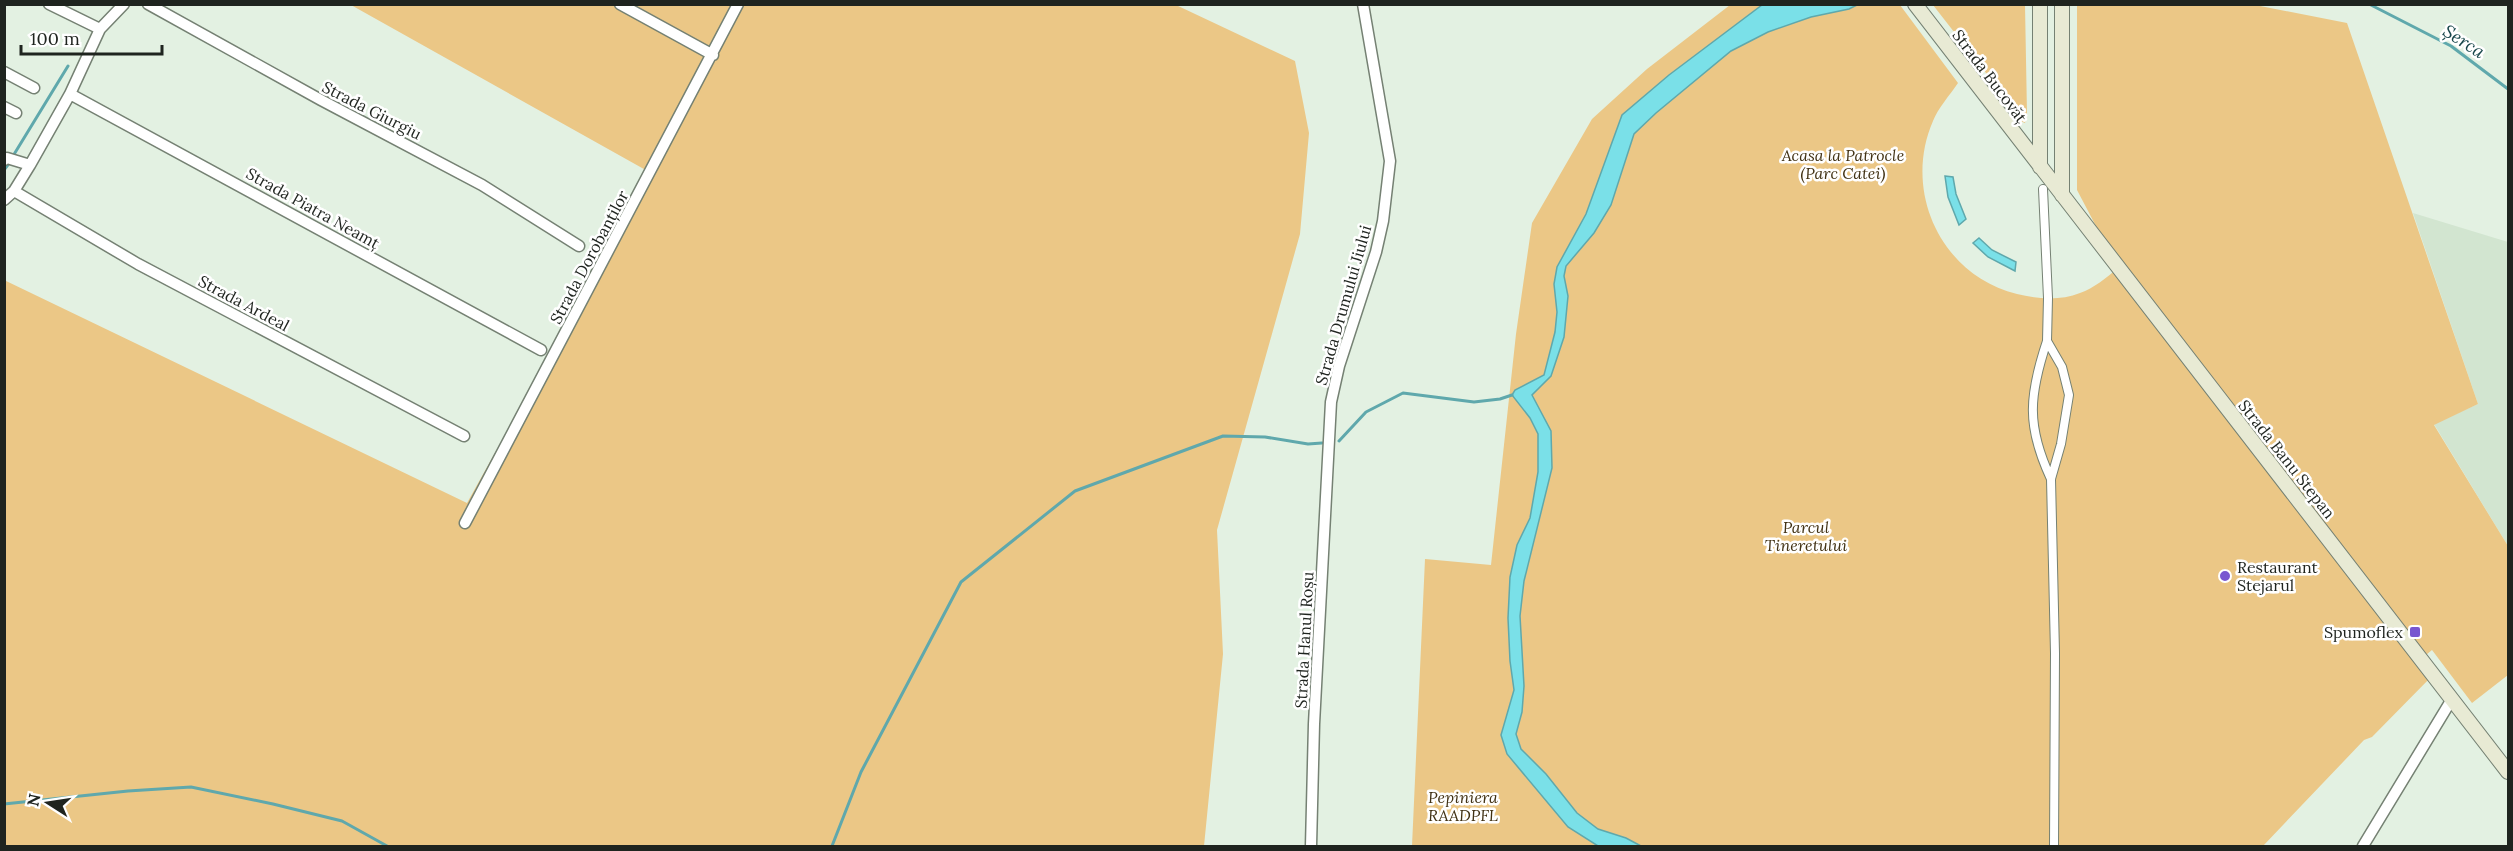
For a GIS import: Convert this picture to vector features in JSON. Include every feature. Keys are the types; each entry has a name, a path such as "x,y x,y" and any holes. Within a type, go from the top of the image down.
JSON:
{"main road":[{"name":"Strada Bucovăț","path":"1915,4 2040,167"},
{"path":"2040,4 2040,167"},
{"path":"2062,4 2062,195"},
{"name":"Strada Banu Stepan","path":"2040,167 2508,772"}],"street":[{"path":"50,4 100,29"},
{"path":"4,200 14,191 70,94 100,29 124,4"},
{"name":"Strada Giurgiu","path":"148,4 321,100 482,185 579,246"},
{"path":"620,4 713,55"},
{"name":"Strada Dorobanților","path":"465,523 738,4"},
{"name":"Strada Drumului Jiului","path":"1330,436 1331,402 1383,221 1390,161 1363,4"},
{"path":"4,72 34,88"},
{"name":"Strada Piatra Neamț","path":"70,94 541,350"},
{"path":"4,107 16,113"},
{"path":"4,160 7,158 30,165"},
{"path":"2043,189 2048,298 2047,341 2035,376 2032,402 2037,444 2051,479"},
{"name":"Strada Ardeal","path":"14,191 138,264 464,436"},
{"path":"2047,341 2062,367 2069,395 2061,444 2051,479 2055,653 2054,846"},
{"name":"Strada Hanul Roșu","path":"1311,846 1314,724 1330,436"},
{"path":"2364,846 2452,699"}],"shaded area":[{"path":"2413,213 2508,242 2508,546 2434,424 2478,404"}],"green space":[{"path":"351,5 1176,5 1295,61 1309,133 1300,234 1217,530 1223,654 1204,846 5,846 4,280 467,503 651,173"},
{"name":"Parcul Tineretului","path":"1730,5 1900,5 1958,83 1935,116 1925,148 1922,175 1926,202 1935,227 1949,250 1968,269 1991,284 2017,294 2048,298 2072,296 2085,291 2118,268 2077,190 2077,5 2255,5 2347,23 2478,404 2434,425 2508,546 2508,675 2472,703 2432,650 2421,659 2433,675 2372,737 2364,740 2263,846 1412,846 1425,559 1491,565 1516,334 1532,223 1592,119 1647,69"},
{"path":"1933,5 2025,5 2027,114 2025,123 2011,117 2011,105"}],"water":[{"path":"1762,5 1857,5 1849,9 1811,17 1768,32 1731,51 1634,134 1611,205 1594,233 1566,266 1564,276 1568,296 1564,337 1551,376 1532,395 1551,431 1552,468 1524,581 1520,616 1524,686 1522,712 1516,734 1521,749 1546,774 1577,813 1598,829 1626,838 1641,846 1598,846 1568,827 1507,754 1501,735 1514,690 1508,618 1510,577 1517,545 1530,518 1538,472 1538,434 1530,418 1512,395 1515,390 1544,375 1555,332 1557,312 1554,284 1557,267 1586,214 1622,115 1669,75"},
{"path":"1945,176 1953,177 1956,194 1966,219 1959,225 1948,197"},
{"path":"1979,238 1992,250 2016,262 2015,271 1988,257 1973,243"}],"waterway":[{"name":"Șerca","path":"2369,4 2451,46 2508,89"},
{"path":"13,156 68,66"},
{"path":"4,170 10,162"},
{"path":"1339,441 1366,412 1403,393 1474,402 1512,395"},
{"path":"832,846 861,772 961,582 1075,491 1223,436 1265,437 1308,444 1322,443"},
{"path":"4,804 191,787 342,821 387,846"}],"place":[{"name":"Restaurant Stejarul","path":"2225,576"},
{"name":"Spumoflex","path":"2415,632"}],"park label":[{"name":"Acasa la Patrocle (Parc Catei)","path":"1843,164"},
{"name":"Pepiniera RAADPFL","path":"1463,806"}]}
